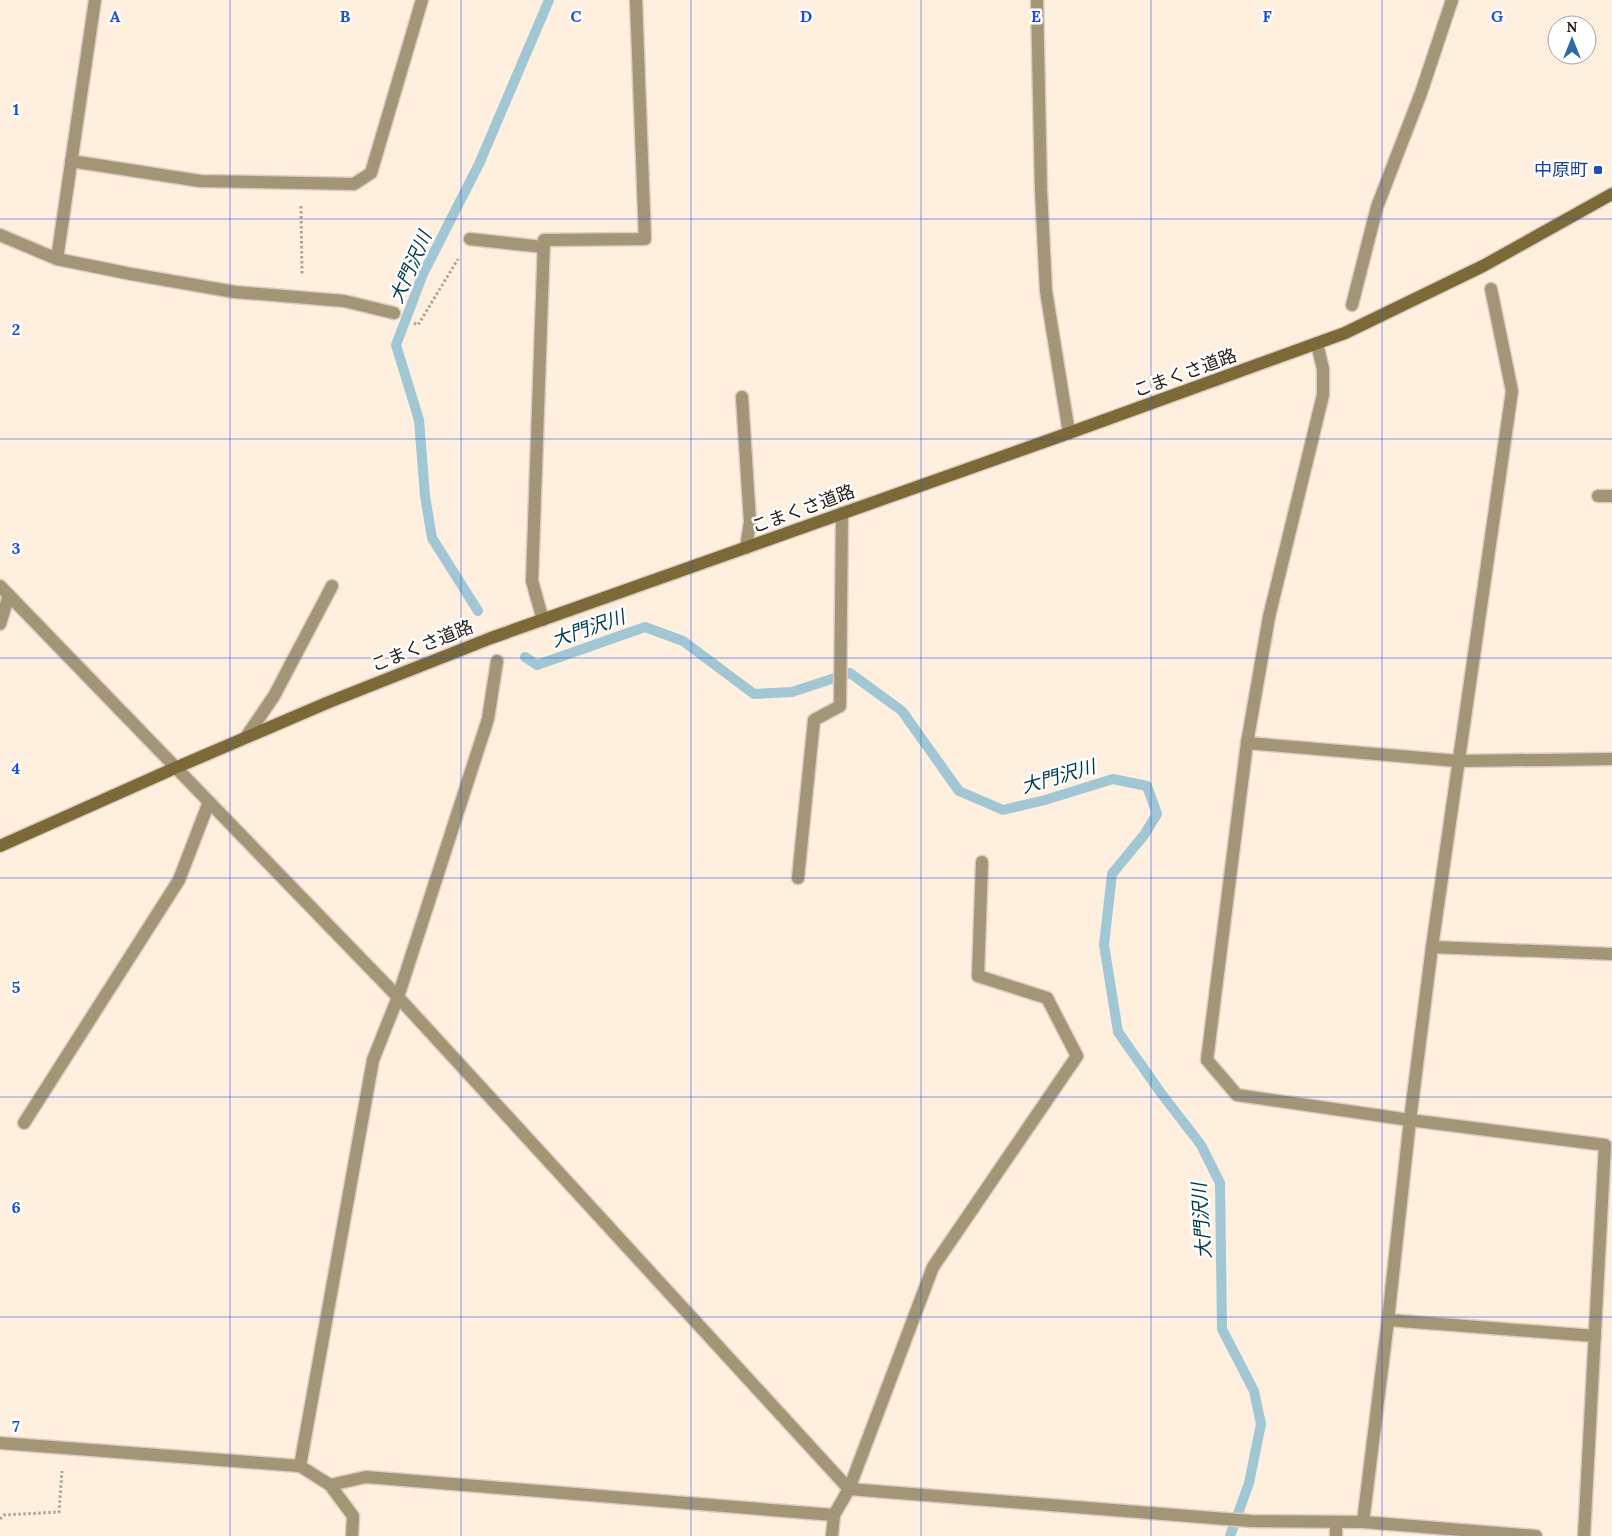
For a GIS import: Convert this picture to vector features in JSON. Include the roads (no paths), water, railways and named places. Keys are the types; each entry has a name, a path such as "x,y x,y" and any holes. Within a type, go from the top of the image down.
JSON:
{"street":[{"path":"57,259 95,0"},
{"path":"71,162 200,181 354,184 371,173 422,0"},
{"path":"543,620 532,581 544,240 645,239 636,0"},
{"path":"1038,0 1041,190 1046,291 1069,433"},
{"path":"1352,305 1377,207 1421,93 1452,0"},
{"name":"こまくさ道路","path":"0,846 347,694 491,638 1317,344 1344,333 1483,266 1612,194"},
{"path":"0,235 57,259 131,274 235,292 344,301 394,313"},
{"path":"470,239 543,247"},
{"path":"1363,1522 1432,947 1512,391 1490,289"},
{"path":"1317,344 1323,369 1323,395 1269,617 1247,742 1207,1060 1237,1095 1410,1120 1605,1144 1584,1536"},
{"path":"742,397 750,522 746,548"},
{"path":"1598,496 1612,496"},
{"path":"798,878 814,720 840,706 842,513"},
{"path":"246,738 274,696 332,586"},
{"path":"0,624 4,591"},
{"path":"4,591 398,997 848,1489 1251,1521 1363,1522 1471,1533 1536,1536"},
{"path":"300,1466 373,1060 398,997 488,719 497,661"},
{"path":"1247,742 1458,761 1612,759"},
{"path":"24,1123 179,880 209,802"},
{"path":"832,1536 834,1515 848,1489 933,1267 1077,1056 1048,998 978,976 982,862"},
{"path":"1432,947 1612,954"},
{"path":"1388,1320 1595,1336"},
{"path":"0,1443 300,1466 330,1485 354,1516 352,1536"},
{"path":"330,1485 366,1477 834,1515"},
{"path":"1336,1522 1336,1536"}],"waterway":[{"name":"大門沢川","path":"478,611 432,538 425,496 419,420 396,345 423,274 479,164 549,0"},
{"name":"大門沢川","path":"525,657 537,665 645,627 683,641 754,694 792,692 850,673 902,711 959,791 1003,810 1045,800 1113,779 1147,786 1157,814 1144,835 1112,874 1104,945 1118,1032 1201,1145 1220,1183 1222,1329 1254,1391 1261,1424 1249,1483 1230,1536"}],"place":[{"name":"中原町","path":"1598,170"}]}
